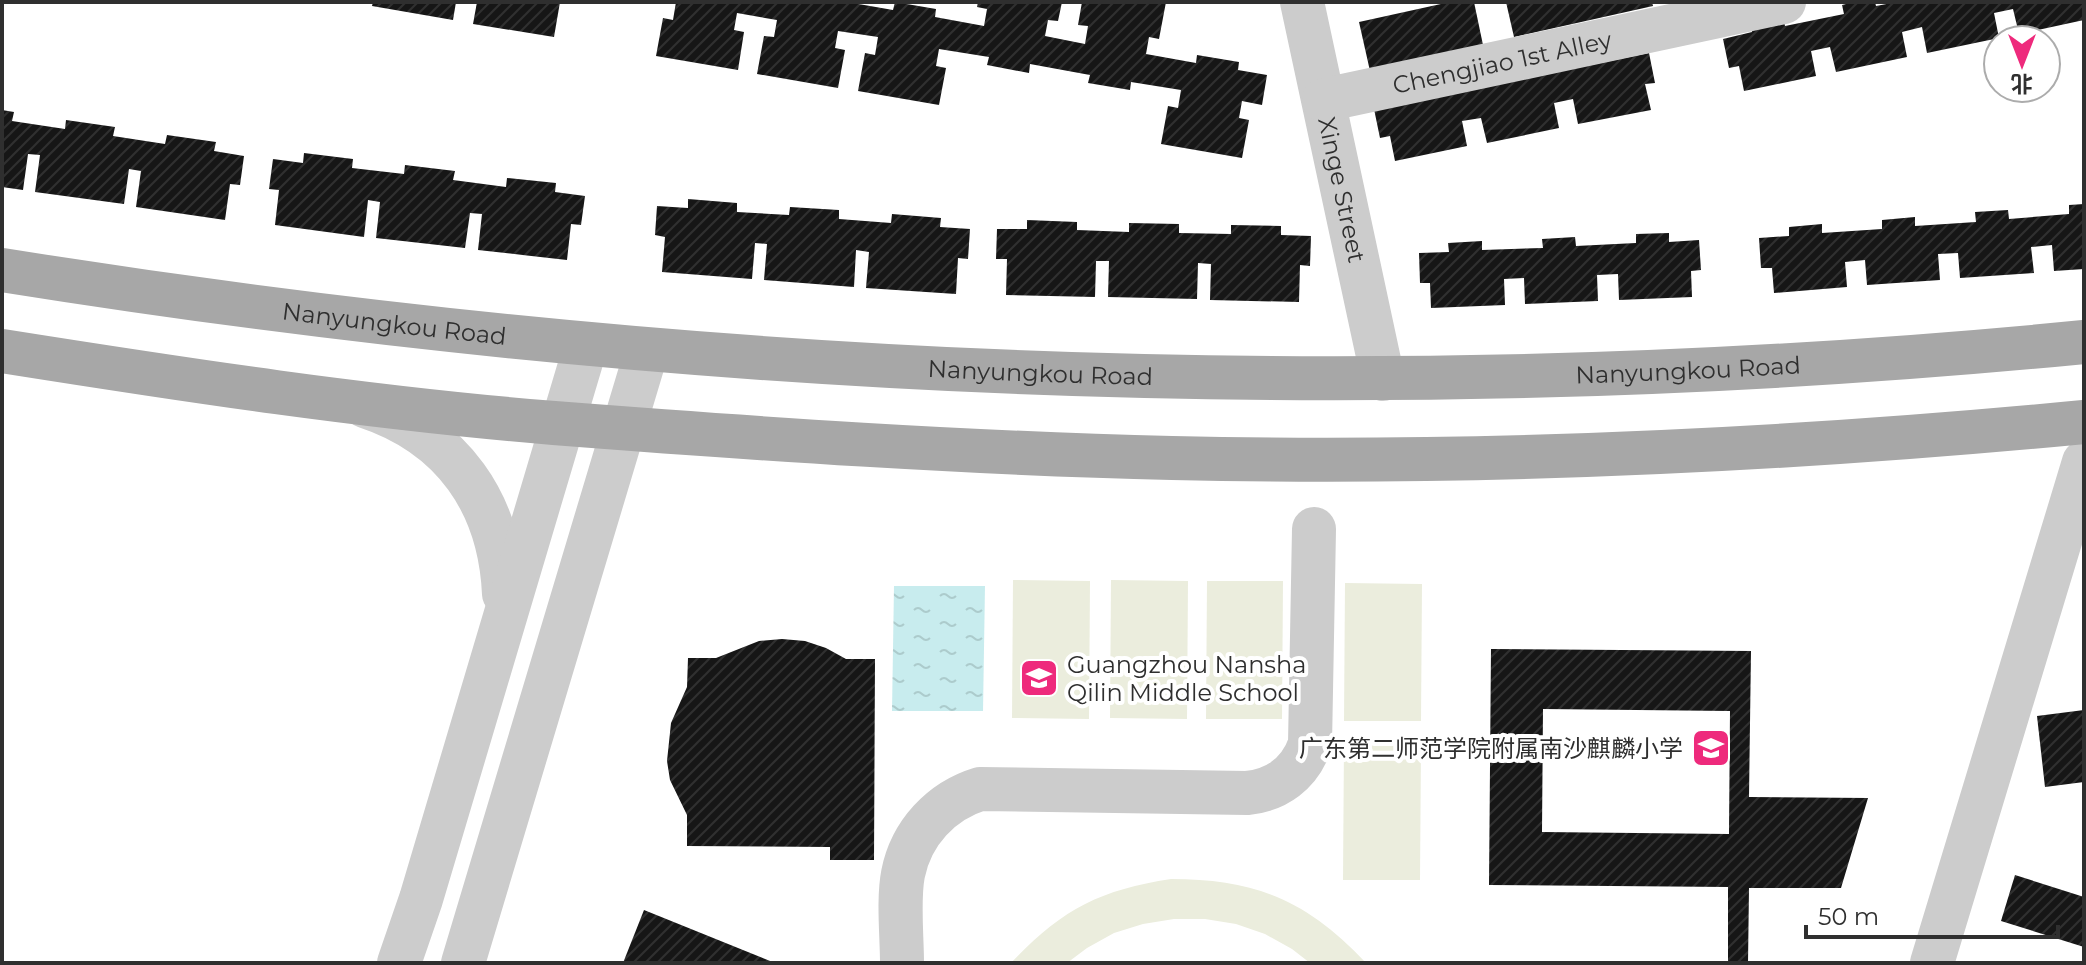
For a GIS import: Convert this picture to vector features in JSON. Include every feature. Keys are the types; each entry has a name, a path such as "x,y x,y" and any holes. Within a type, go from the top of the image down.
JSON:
{"main road":[{"name":"Nanyungkou Road","path":"2,270 331,318 586,345 973,372 1177,378 1383,379 1586,374 1791,365 2084,342"},
{"path":"2,351 328,398 562,423 763,440 970,451 1176,458 1589,455 1795,445 2084,422"}],"street":[{"name":"Xinge Street","path":"1302,2 1383,379"},
{"name":"Chengjiao 1st Alley","path":"1324,100 1680,13 1784,2"},
{"path":"399,963 421,899 586,345"},
{"path":"463,963 647,350"},
{"path":"328,398 384,412 411,426 435,443 474,487 488,513 503,569 505,599 502,627"},
{"path":"1932,963 2084,462"},
{"path":"902,963 903,875 913,844 948,802 963,794 980,789 1247,793 1275,786 1296,769 1305,759 1310,744 1314,529"}],"green space":[{"path":"1013,580 1090,581 1089,719 1012,718"},
{"path":"1111,580 1188,581 1187,719 1110,718"},
{"path":"1207,581 1283,581 1282,719 1206,719"},
{"path":"1345,583 1422,584 1421,721 1344,721"},
{"path":"1344,742 1421,743 1420,880 1343,880"},
{"path":"1171,879 1229,883 1279,898 1323,924 1366,963 1310,963 1265,934 1236,924 1205,919 1174,919 1114,933 1067,963 1011,963 1047,929 1083,905 1123,889"}],"water":[{"path":"894,586 985,586 983,711 892,711"}],"building":[{"path":"373,2 456,2 453,20 372,6"},
{"path":"477,2 560,2 554,37 473,24"},
{"path":"676,2 847,2 893,10 895,2 936,9 935,17 984,26 987,9 977,7 978,2 1062,2 1058,21 1048,20 1045,36 1085,44 1088,26 1078,25 1082,2 1166,2 1159,39 1149,37 1146,54 1196,63 1197,55 1239,62 1238,70 1267,75 1262,105 1242,101 1239,118 1249,120 1242,158 1161,144 1168,106 1178,108 1181,90 1131,82 1130,90 1088,83 1090,75 1030,64 1029,73 987,65 989,57 939,49 936,66 946,68 939,105 858,91 865,53 875,55 878,37 838,31 835,48 845,50 838,88 757,74 764,36 774,37 777,20 737,13 734,30 744,32 738,70 656,56 663,18 673,20"},
{"path":"1450,2 1474,2 1483,45 1370,71 1359,22"},
{"path":"1506,2 1652,2 1653,6 1514,37"},
{"path":"1854,2 1875,2 1876,6 1897,2 2084,2 2084,20 2062,25 2017,24 2013,9 1994,13 1996,24 1982,24 1982,42 1927,53 1922,27 1902,32 1907,57 1836,72 1830,47 1811,51 1816,76 1744,91 1739,66 1729,68 1723,39 1752,32 1751,24 1783,17 1785,26 1844,14 1842,5"},
{"path":"1649,53 1655,83 1645,84 1651,110 1578,124 1573,99 1554,103 1559,128 1487,143 1481,118 1462,121 1467,146 1395,161 1390,136 1380,138 1374,109"},
{"path":"2,110 14,112 12,121 65,129 66,120 115,127 113,136 165,144 167,135 216,142 214,151 244,156 240,185 230,184 225,220 136,207 141,171 129,169 124,204 35,192 40,155 28,154 23,190 2,187"},
{"path":"304,153 353,159 352,168 404,174 405,165 455,171 453,180 506,187 507,178 556,183 555,192 585,196 581,225 571,224 567,260 478,250 482,214 470,213 465,248 376,238 380,202 368,200 364,237 275,225 279,190 269,189 273,159 303,163"},
{"path":"688,199 737,203 737,212 789,215 790,207 839,210 839,219 891,223 892,214 941,218 940,227 970,229 968,259 958,258 956,294 866,288 869,252 856,250 854,287 764,280 767,244 755,243 752,279 662,272 665,237 655,235 657,206 688,208"},
{"path":"2084,204 2084,269 2054,271 2052,245 2031,247 2034,273 1960,278 1958,253 1938,254 1940,280 1867,285 1865,260 1845,262 1847,287 1774,293 1772,268 1761,268 1759,238 1789,236 1789,227 1822,224 1822,233 1882,229 1882,220 1915,217 1915,226 1976,222 1975,212 2008,210 2009,219 2069,214 2069,205"},
{"path":"1027,220 1077,222 1077,230 1129,232 1129,223 1179,224 1179,233 1231,234 1231,225 1281,226 1281,235 1311,236 1310,266 1300,265 1299,302 1210,300 1211,264 1198,263 1197,299 1108,297 1109,261 1096,261 1095,297 1006,295 1007,259 996,259 997,229 1027,229"},
{"path":"1669,233 1669,242 1699,240 1701,270 1691,271 1692,297 1619,300 1618,274 1597,275 1598,301 1525,304 1524,278 1504,279 1505,305 1431,308 1430,283 1420,283 1419,253 1449,252 1448,243 1482,241 1482,250 1543,248 1542,239 1575,237 1576,246 1636,243 1636,234"},
{"path":"759,641 805,641 846,659 875,659 874,860 830,860 830,847 687,846 687,815 670,780 667,761 671,723 687,687 688,658 716,658"},
{"path":"1491,649 1751,651 1749,797 1868,798 1841,888 1749,888 1748,963 1728,963 1728,887 1489,885","holes":["1543,709 1730,711 1729,834 1542,832"]},
{"path":"2084,710 2084,782 2045,787 2037,716"},
{"path":"2015,875 2084,897 2084,947 2001,921"},
{"path":"644,910 775,963 623,963"}],"place":[{"name":"Guangzhou Nansha Qilin Middle School","path":"1039,678"},
{"name":"广东第二师范学院附属南沙麒麟小学","path":"1711,748"}]}
